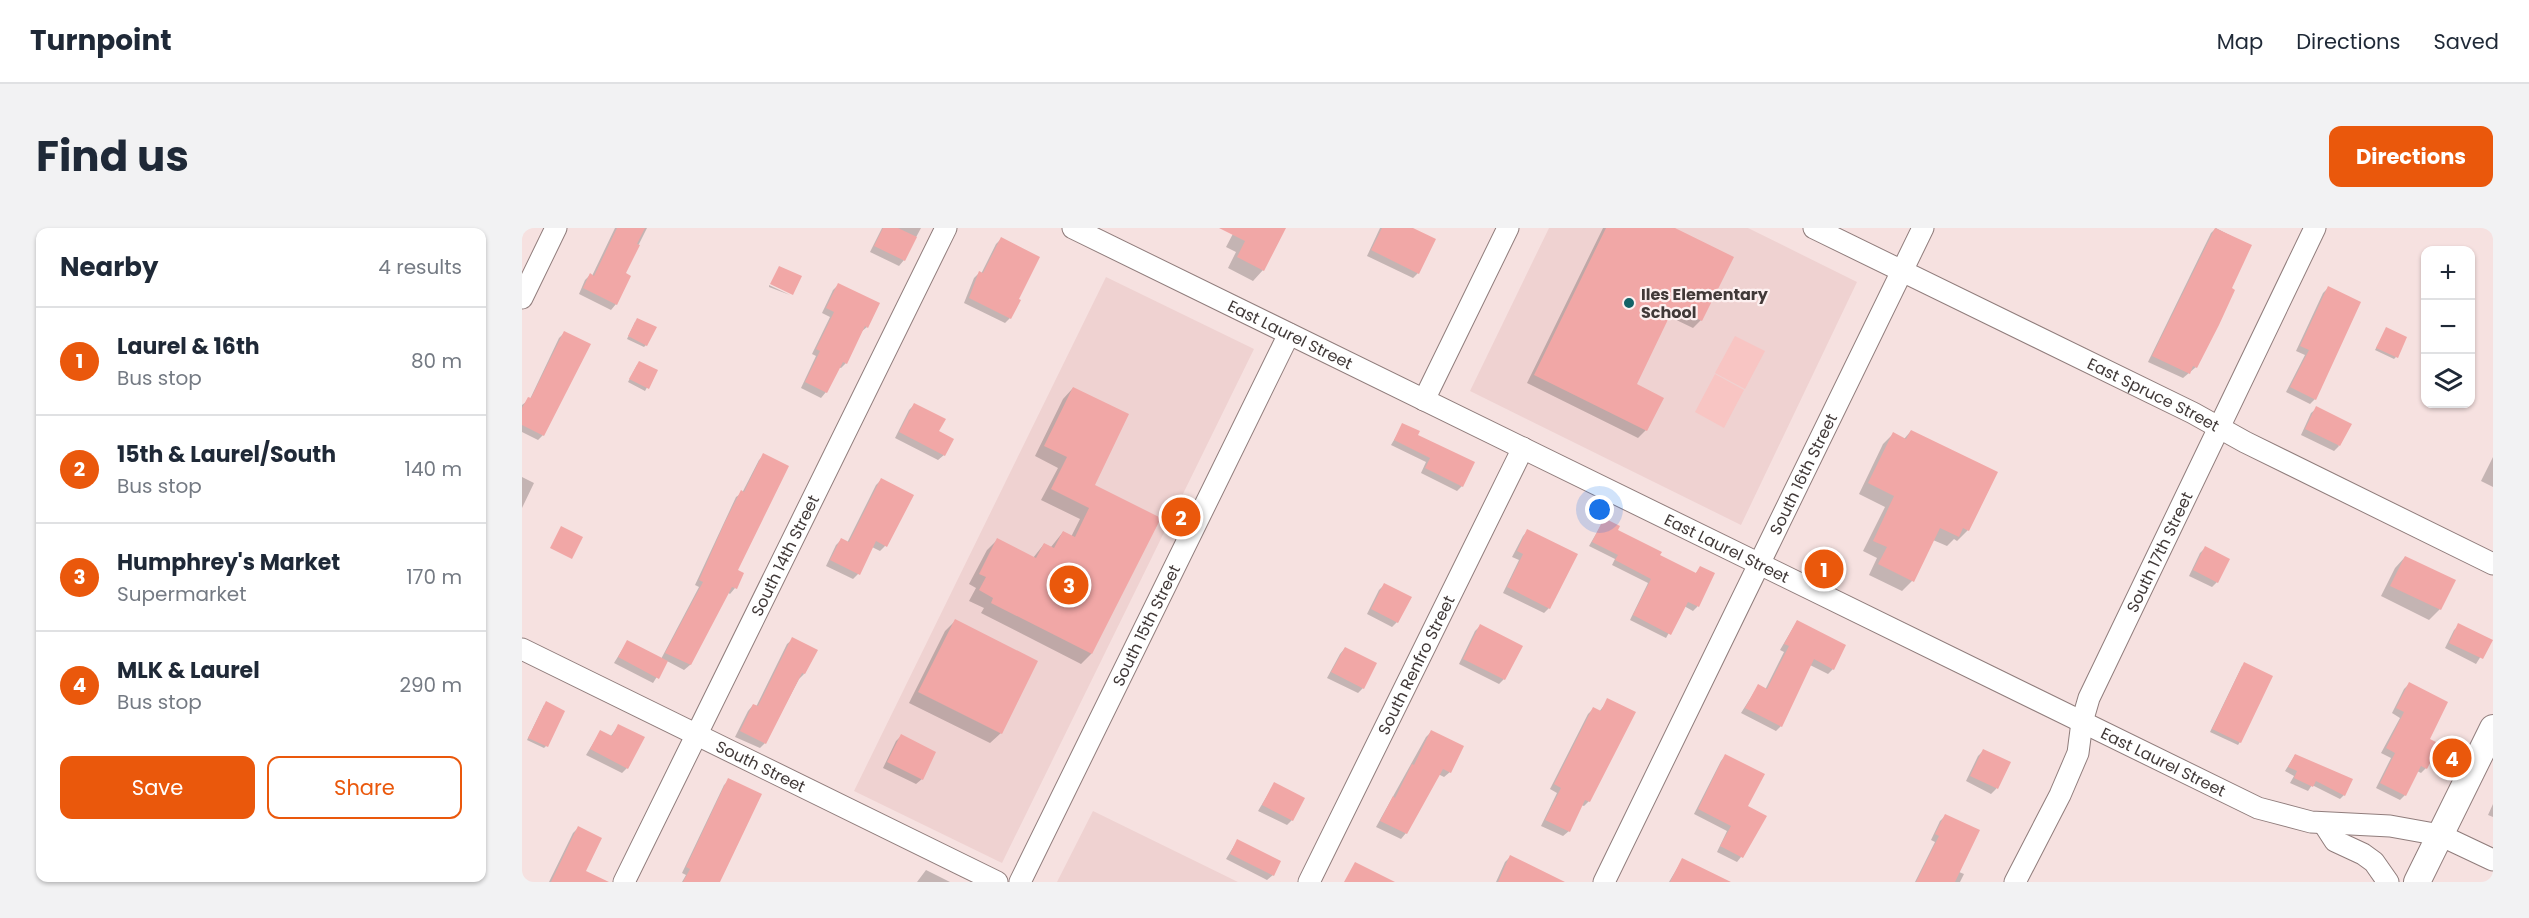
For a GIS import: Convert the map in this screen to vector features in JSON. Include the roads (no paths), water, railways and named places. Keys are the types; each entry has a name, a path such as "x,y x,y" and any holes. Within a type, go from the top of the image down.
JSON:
{"street":[{"path":"522,298 556,228"},
{"name":"South 14th Street","path":"624,882 946,228"},
{"path":"1424,400 1508,228"},
{"name":"East Spruce Street","path":"1814,228 2193,413 2493,564"},
{"name":"South 16th Street","path":"1604,882 1923,228"},
{"name":"South 17th Street","path":"2015,882 2060,795 2078,753 2082,722 2089,698 2316,228"},
{"name":"East Laurel Street","path":"1083,230 1289,334 2258,808 2285,817 2324,824 2390,826 2440,835 2493,860"},
{"name":"South 15th Street","path":"1020,882 1289,334"},
{"name":"South Renfro Street","path":"1309,882 1523,448"},
{"name":"South Street","path":"522,649 998,882"},
{"path":"2417,882 2493,728"},
{"path":"2324,824 2335,841 2363,854 2374,862 2388,882"}],"place":[{"name":"Iles Elementary School","path":"1629,303"},
{"name":"15th & Laurel/South","path":"1181,517"},
{"name":"Laurel & 16th","path":"1824,569"},
{"name":"Humphrey's Market","path":"1069,585"},
{"name":"MLK & Laurel","path":"2452,758"}]}
